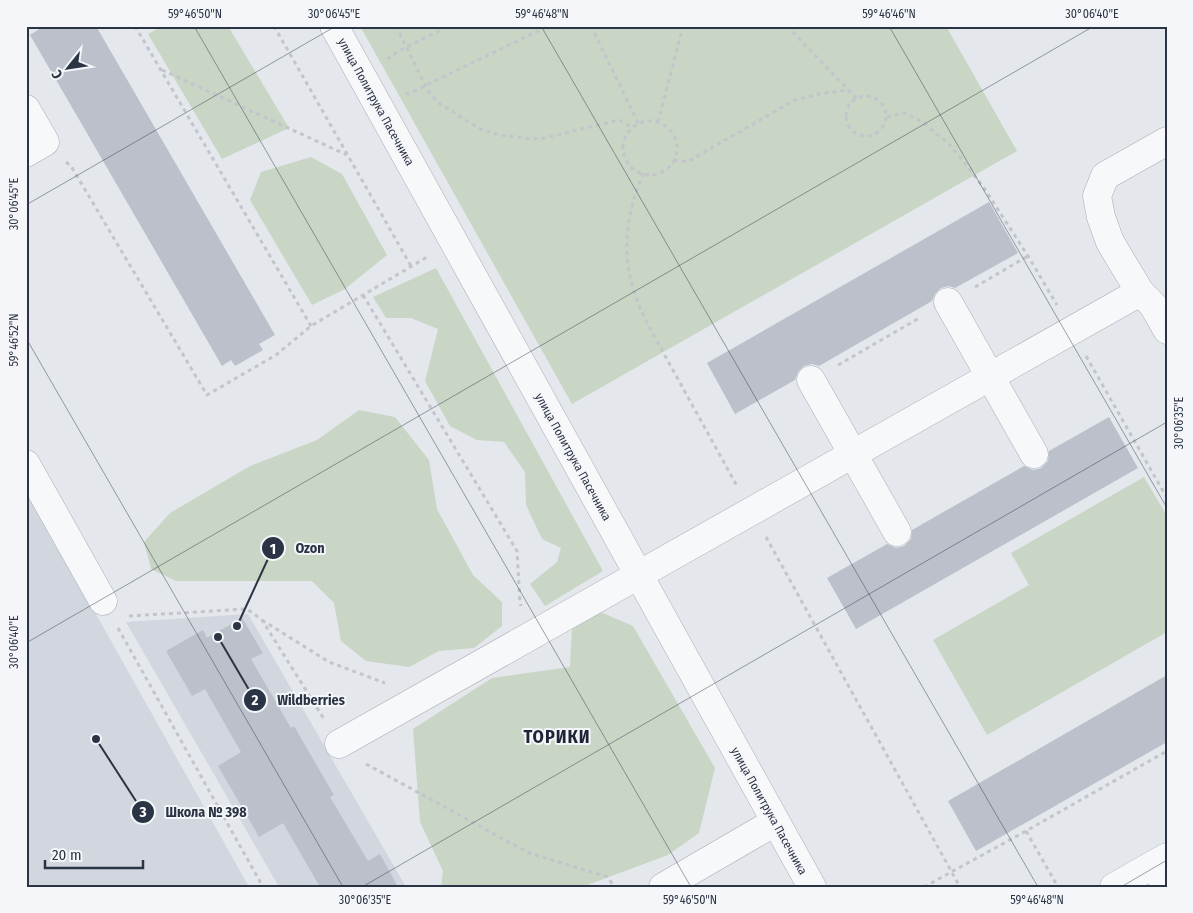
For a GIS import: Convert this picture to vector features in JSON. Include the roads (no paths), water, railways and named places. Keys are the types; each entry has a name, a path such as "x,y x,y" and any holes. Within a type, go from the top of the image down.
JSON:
{"street":[{"name":"улица Политрука Пасечника","path":"334,26 812,887"},
{"path":"26,109 36,148"},
{"path":"1167,141 1105,176 1097,196 1101,217 1110,242 1153,298 1167,330"},
{"path":"339,744 1071,330 1153,298"},
{"path":"948,302 1034,454"},
{"path":"811,380 897,532"},
{"path":"29,474 103,601"},
{"path":"663,887 775,822"},
{"path":"1114,887 1162,869"}],"place":[{"name":"Ozon","path":"237,626"},
{"name":"Wildberries","path":"218,637"},
{"name":"Школа № 398","path":"96,739"}],"district":[{"name":"ТОРИКИ","path":"557,737"}]}
